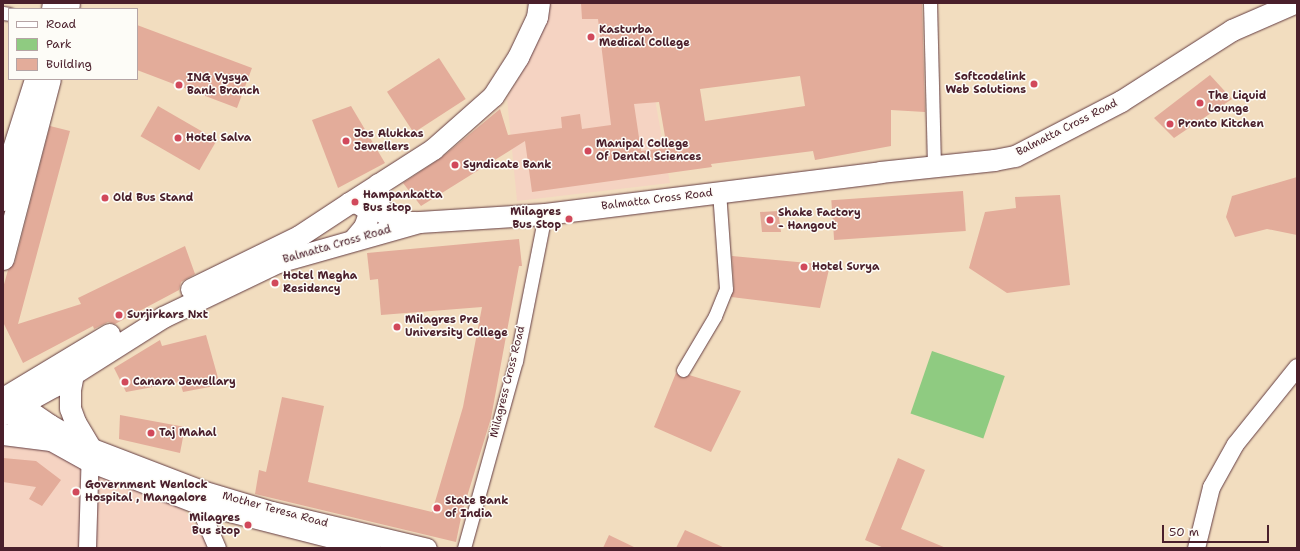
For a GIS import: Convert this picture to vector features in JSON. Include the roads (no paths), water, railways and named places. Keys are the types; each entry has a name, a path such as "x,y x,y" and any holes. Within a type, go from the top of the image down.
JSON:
{"main road":[{"path":"50,440 8,401 158,307 228,269 299,236 433,149 493,96 518,57 537,18 539,3"},
{"name":"Balmatta Cross Road","path":"8,401 73,374 170,314 278,262 419,222 545,214 934,166 994,160 1030,149 1121,101 1232,30 1294,3"},
{"path":"3,200 10,158 35,80"},
{"path":"3,259 50,80"},
{"path":"378,184 378,205 386,215 398,222 419,222"},
{"path":"349,203 362,204 368,216 364,227 353,240"},
{"path":"73,374 70,388 70,408 90,454"},
{"name":"Mother Teresa Road","path":"8,401 50,424 90,454 200,497 272,511 427,548"},
{"path":"3,434 50,440 90,454"},
{"path":"200,497 370,548"}],"street":[{"path":"930,3 934,166"},
{"path":"683,370 715,316 726,289 719,192"},
{"name":"Milagress Cross Road","path":"464,548 516,361 545,214"},
{"path":"1196,548 1211,487 1235,444 1297,367"},
{"path":"87,548 90,454"},
{"path":"200,497 217,548"}],"place":[{"name":"Kasturba Medical College","path":"591,37"},
{"name":"Softcodelink Web Solutions","path":"1034,84"},
{"name":"ING Vysya Bank Branch","path":"179,85"},
{"name":"The Liquid Lounge","path":"1200,103"},
{"name":"Pronto Kitchen","path":"1170,124"},
{"name":"Hotel Salva","path":"178,138"},
{"name":"Jos Alukkas Jewellers","path":"346,141"},
{"name":"Manipal College Of Dental Sciences","path":"588,151"},
{"name":"Syndicate Bank","path":"455,165"},
{"name":"Old Bus Stand","path":"105,198"},
{"name":"Hampankatta Bus stop","path":"355,202"},
{"name":"Milagres Bus Stop","path":"569,219"},
{"name":"Shake Factory - Hangout","path":"770,220"},
{"name":"Hotel Surya","path":"804,267"},
{"name":"Hotel Megha Residency","path":"275,283"},
{"name":"Surjirkars Nxt","path":"119,315"},
{"name":"Milagres Pre University College","path":"397,327"},
{"name":"Canara Jewellary","path":"125,382"},
{"name":"Taj Mahal","path":"151,433"},
{"name":"Government Wenlock Hospital , Mangalore","path":"76,492"},
{"name":"State Bank of India","path":"437,508"},
{"name":"Milagres Bus stop","path":"248,525"}]}
